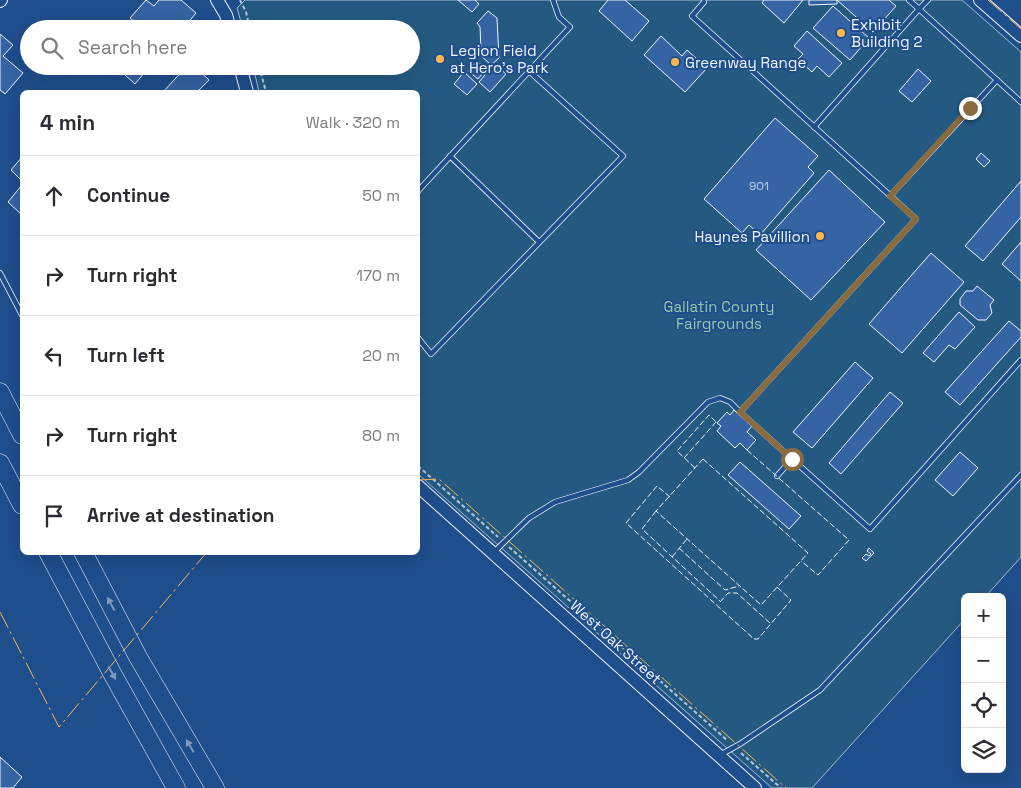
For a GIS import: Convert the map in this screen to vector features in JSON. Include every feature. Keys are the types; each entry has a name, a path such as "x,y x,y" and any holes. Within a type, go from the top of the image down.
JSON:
{"highway":[{"path":"0,392 20,431"},
{"path":"0,463 20,501"},
{"path":"50,555 112,674 176,788"},
{"path":"86,555 138,657 215,788"}],"street":[{"path":"980,0 1021,36"},
{"path":"219,1 227,20"},
{"path":"242,75 246,90"},
{"name":"West Oak Street","path":"420,488 755,788"}],"lane":[{"path":"420,189 570,27 559,18 553,0"},
{"path":"908,0 1021,102"},
{"path":"814,127 928,0"},
{"path":"704,1 692,16 916,219 740,412"},
{"path":"420,340 432,354 623,156 529,71"},
{"path":"890,196 996,80"},
{"path":"450,156 539,242"},
{"path":"0,273 20,312"},
{"path":"492,554 529,518 555,502 628,480 639,472 708,402 720,398 730,402 870,529 1021,360"},
{"path":"776,476 792,459"},
{"path":"719,756 820,690 1021,475"}],"path":[{"path":"240,0 248,20"},
{"path":"261,75 265,90"},
{"path":"420,468 781,788"}],"green space":[{"name":"Gallatin County Fairgrounds","path":"245,0 962,0 1021,52 1021,557 989,593 961,593 961,623 812,788 772,788 420,476 420,90 259,90 255,75 420,75 420,20 240,20 237,8"}],"building":[{"path":"146,0 154,6 159,0 181,0 196,13 190,20 132,20 130,18"},
{"path":"458,0 475,0 479,4 472,12"},
{"path":"608,0 625,0 649,21 632,41 599,11"},
{"path":"764,0 803,0 784,23 762,3"},
{"path":"809,0 837,0 837,4 809,5"},
{"path":"837,0 889,0 896,6 873,32"},
{"name":"Exhibit Building 2","path":"833,6 869,38 850,60 813,28"},
{"path":"488,11 497,18 499,58 491,65 478,53 481,50 480,27 477,23"},
{"path":"807,31 842,63 829,77 817,66 812,72 798,59 803,54 794,46"},
{"path":"0,34 13,45 3,56 20,70 21,75 5,94 0,90"},
{"name":"Greenway Range","path":"661,36 682,56 687,50 707,68 685,92 644,55"},
{"path":"477,61 486,69 478,79 468,71"},
{"path":"494,64 506,74 490,92 479,82"},
{"path":"918,69 931,81 912,102 899,91"},
{"path":"464,72 477,84 467,95 454,84"},
{"path":"125,75 142,75 135,84"},
{"path":"179,75 204,75 209,80 199,90 165,90"},
{"path":"775,118 818,156 808,167 814,173 760,235 749,225 742,233 704,199"},
{"path":"981,153 990,161 984,167 976,159"},
{"path":"20,159 20,179 11,170"},
{"name":"Haynes Pavillion","path":"829,170 885,222 811,300 756,250"},
{"path":"1021,181 1021,217 983,261 965,246"},
{"path":"20,187 20,213 8,202"},
{"path":"1021,242 1021,281 1002,264"},
{"path":"931,253 964,282 902,353 869,324"},
{"path":"977,286 994,300 990,305 992,313 986,320 978,320 960,305 960,299 966,291 973,291"},
{"path":"959,312 975,327 955,349 949,345 934,362 923,353"},
{"path":"1009,321 1021,331 1021,337 960,405 945,392"},
{"path":"855,362 873,378 812,448 793,432"},
{"path":"890,392 903,403 841,474 829,463"},
{"path":"734,410 752,426 747,432 756,440 747,450 740,443 735,448 717,431 721,426 717,423 727,412 730,415"},
{"path":"960,452 978,468 953,496 935,480"},
{"path":"740,462 801,516 789,529 728,475"},
{"path":"869,548 874,553 866,561 862,558 866,554 869,556 871,554 867,551"},
{"path":"0,757 22,777 13,788 0,788"}],"fence":[{"path":"695,468 677,451 709,415 717,423"},
{"path":"684,458 716,422"},
{"path":"747,450 849,540 818,575 801,561"},
{"path":"703,459 808,553 761,605 656,511 703,459"},
{"path":"670,497 657,486 626,523 754,639 758,639 791,600 777,587"},
{"path":"656,511 642,529 720,601"},
{"path":"672,557 687,539"},
{"path":"679,548 725,590 739,586"},
{"path":"720,602 728,593 737,593 771,624"}],"power":[{"path":"988,0 1021,29"},
{"path":"420,480 439,479 786,788"},
{"path":"0,612 59,727 204,555"}],"place":[{"name":"Exhibit Building 2","path":"841,33"},
{"name":"Legion Field at Hero's Park","path":"440,59"},
{"name":"Greenway Range","path":"675,62"},
{"name":"Haynes Pavillion","path":"820,236"}],"route":[{"path":"792,459 740,412 916,219 890,196 970,108"}]}
